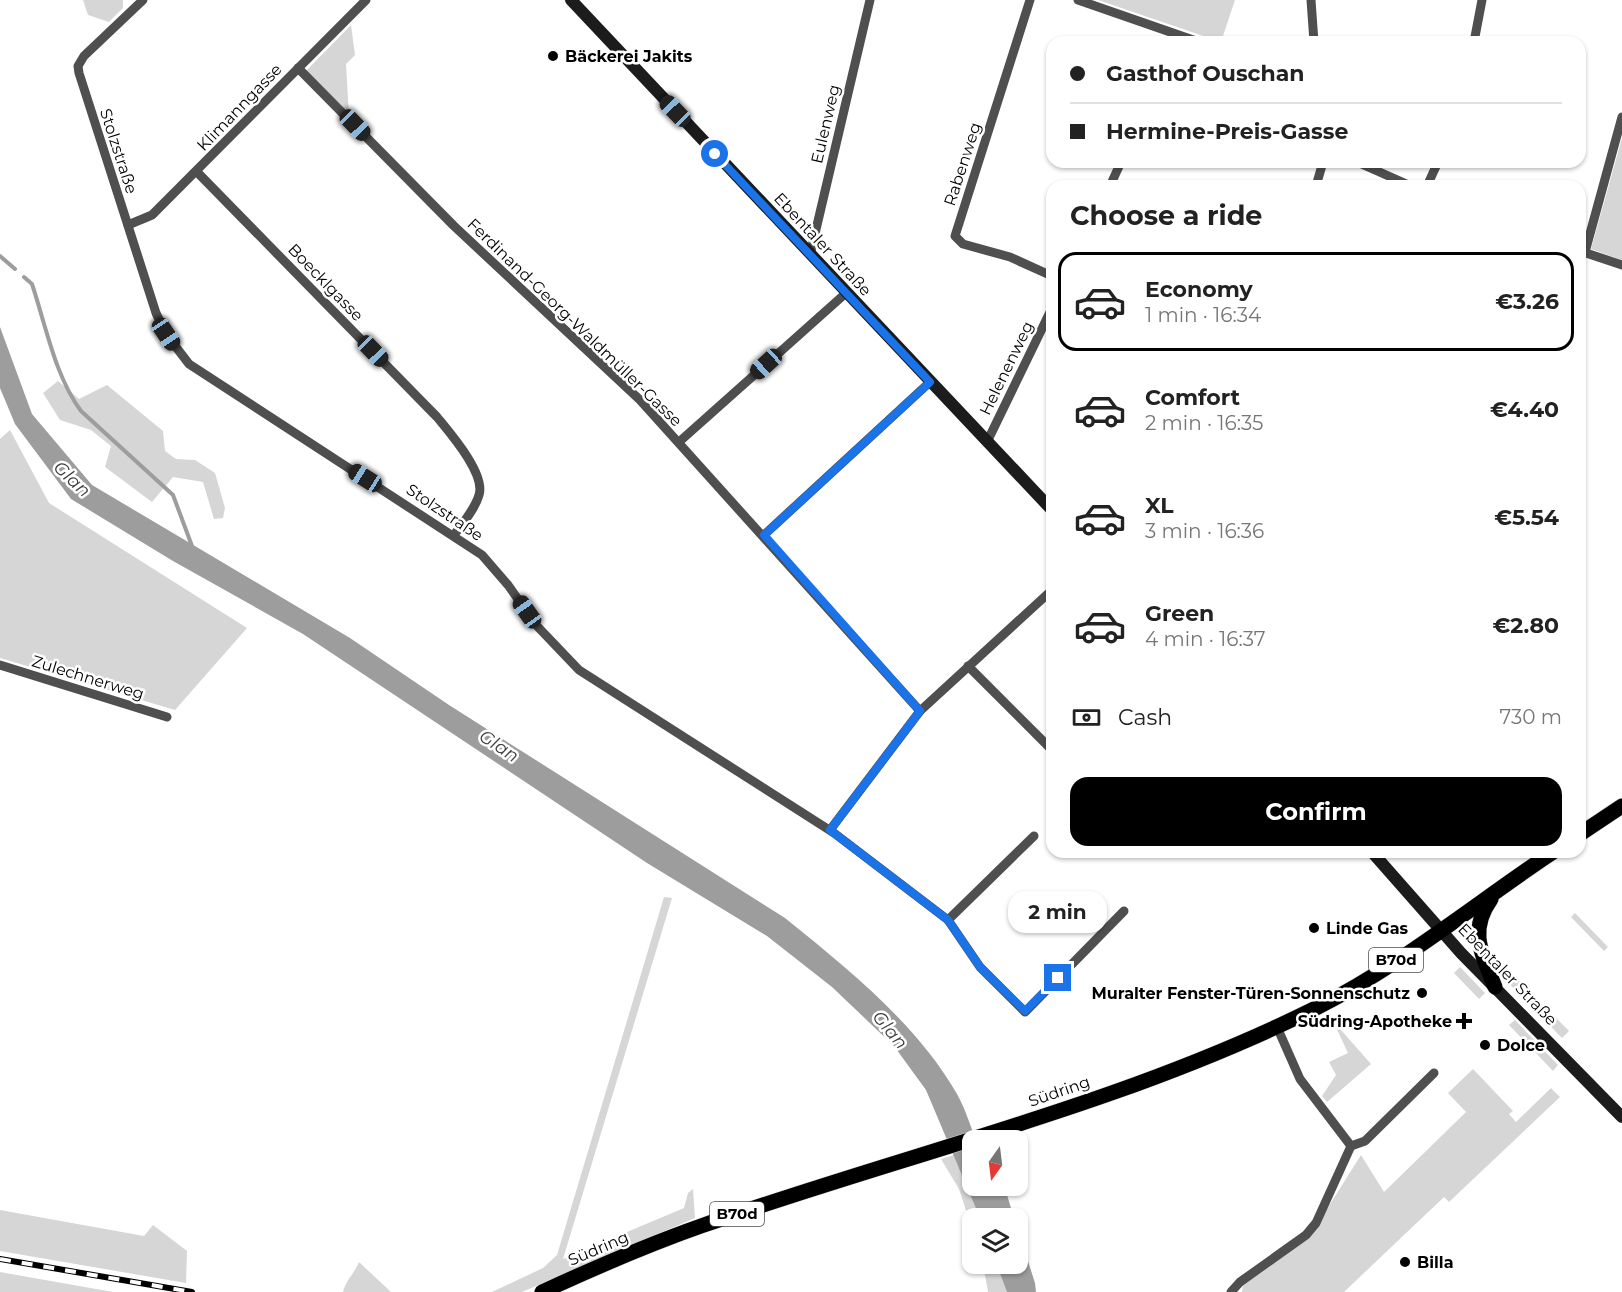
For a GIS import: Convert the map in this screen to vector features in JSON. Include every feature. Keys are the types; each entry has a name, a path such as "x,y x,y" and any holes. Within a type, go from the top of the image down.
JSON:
{"main road":[{"name":"Ebentaler Straße","path":"571,0 1046,504"},
{"path":"1586,830 1622,807"},
{"name":"Ebentaler Straße","path":"1377,858 1495,987 1622,1117"},
{"name":"Südring","path":"542,1292 621,1257 701,1226 992,1133 1154,1077 1277,1027 1350,990 1544,858"},
{"path":"1495,987 1482,954 1477,928 1480,913 1498,890"}],"street":[{"name":"Stolzstraße","path":"142,0 84,56 78,66 80,81 156,313 166,334 189,364 207,378 454,535 494,567 537,626 579,670 830,830 948,920 980,967 1025,1011 1124,911"},
{"name":"Klimanngasse","path":"128,225 152,215 366,0"},
{"name":"Eulenweg","path":"810,255 870,0"},
{"name":"Rabenweg","path":"1030,0 956,236 963,244 1010,257 1046,273"},
{"path":"1078,0 1171,36"},
{"path":"1311,0 1314,36"},
{"path":"1475,36 1482,0"},
{"name":"Ferdinand-Georg-Waldmüller-Gasse","path":"298,68 454,226 640,400 764,535 920,711"},
{"path":"1586,238 1622,117"},
{"path":"1370,168 1398,180"},
{"name":"Boecklgasse","path":"197,172 437,417 460,446 481,488 479,496 454,535"},
{"path":"1586,252 1622,265"},
{"path":"679,442 846,293"},
{"name":"Helenenweg","path":"987,442 1046,320"},
{"path":"764,535 930,382"},
{"path":"830,830 920,711 1046,595"},
{"name":"Zulechnerweg","path":"0,665 167,717"},
{"path":"968,666 1046,744"},
{"path":"948,920 1034,836"},
{"path":"1277,1027 1300,1079 1352,1146"},
{"path":"1231,1292 1240,1282 1306,1235 1316,1223 1352,1146 1365,1141 1434,1073"}],"shaded area":[{"path":"83,0 123,0 123,8 109,22 88,15"},
{"path":"1098,0 1235,0 1223,36 1203,36"},
{"path":"351,25 355,55 346,64 349,116 305,72"},
{"path":"1622,138 1622,260 1591,249"},
{"path":"58,381 79,399 107,385 163,431 165,451 176,459 195,460 215,473 225,508 223,518 214,519 203,482 173,477 152,502 105,467 111,446 91,430 60,420 43,393"},
{"path":"10,430 49,503 247,628 175,710 0,658 0,439"},
{"path":"664,897 672,898 563,1259 684,1208 688,1193 693,1189 695,1218 522,1292 492,1292 543,1268 557,1255"},
{"path":"1575,913 1608,947 1604,951 1571,917"},
{"path":"1487,948 1569,1031 1562,1038 1489,963"},
{"path":"1460,967 1485,993 1479,999 1454,973"},
{"path":"1515,1020 1558,1065 1553,1071 1509,1025"},
{"path":"1333,1021 1371,1064 1327,1102 1322,1096 1336,1075 1329,1062 1348,1053"},
{"path":"1473,1069 1513,1111 1509,1114 1516,1122 1551,1088 1560,1097 1449,1202 1444,1197 1344,1292 1242,1292 1243,1285 1308,1239 1361,1155 1384,1192 1466,1112 1448,1093"},
{"path":"954,1155 962,1174 962,1196 971,1196 976,1208 965,1208 959,1189 941,1159"},
{"path":"0,1210 144,1236 153,1225 187,1251 186,1283 0,1251"},
{"path":"359,1262 391,1292 343,1292"},
{"path":"0,1272 113,1292 0,1292"},
{"path":"985,1274 1000,1274 1007,1292 988,1292"}],"water":[{"name":"Glan","path":"0,327 32,414 92,485 350,638 449,705 785,918 833,957 879,998 922,1044 960,1099 972,1130 962,1130 962,1175 926,1090 894,1046 832,987 767,936 647,863 303,634 173,561 71,499 15,424 0,388"},
{"path":"971,1196 1007,1196 1011,1208 976,1208"},
{"path":"1028,1261 1036,1292 1007,1292 1000,1274 1028,1274"}],"waterway":[{"path":"0,256 15,269"},
{"path":"24,277 32,284 58,367 72,397 81,411 173,495 192,546"}],"railway":[{"path":"0,1259 192,1292"}],"place":[{"name":"Bäckerei Jakits","path":"553,56"},
{"name":"Linde Gas","path":"1314,928"},
{"name":"Muralter Fenster-Türen-Sonnenschutz","path":"1422,993"},
{"name":"Südring-Apotheke","path":"1464,1021"},
{"name":"Dolce","path":"1485,1045"},
{"name":"Billa","path":"1405,1262"}],"route":[{"path":"715,154 930,382 764,535 920,711 830,830 948,920 980,967 1025,1011 1058,978"}]}
